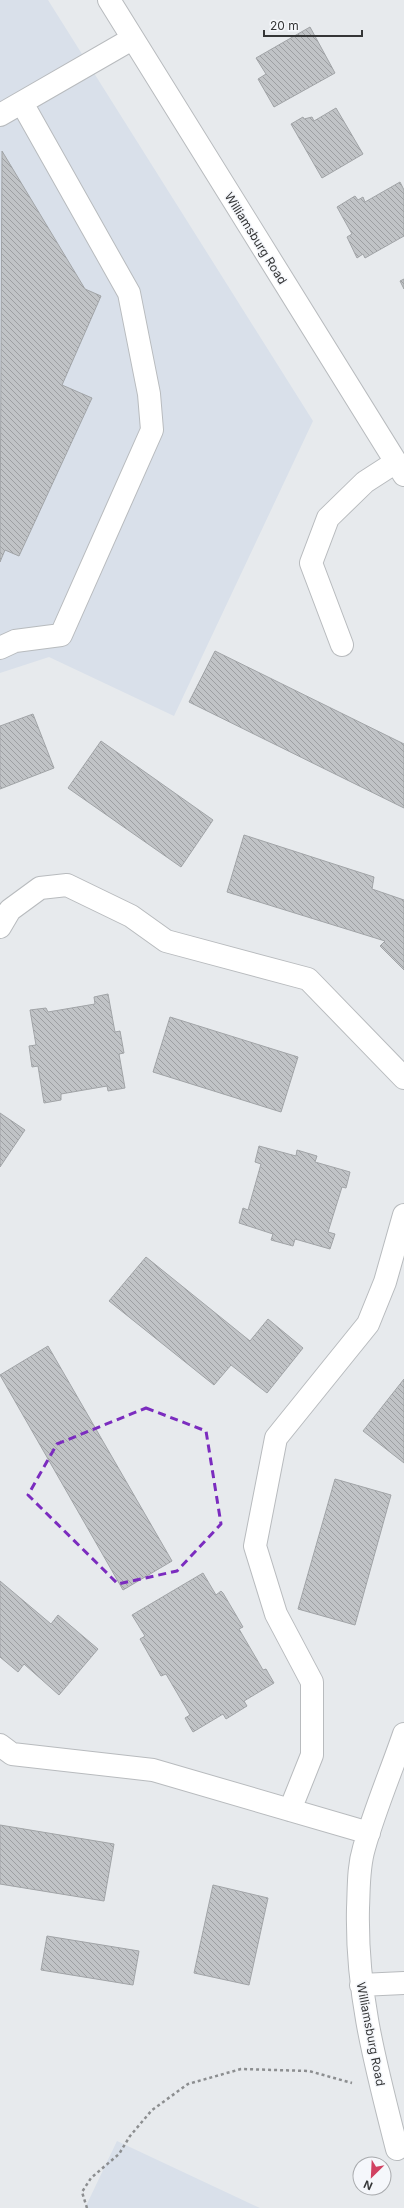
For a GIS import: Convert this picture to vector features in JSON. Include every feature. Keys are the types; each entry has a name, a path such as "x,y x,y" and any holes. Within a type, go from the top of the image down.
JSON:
{"street":[{"name":"Williamsburg Road","path":"109,0 400,468"},
{"path":"0,116 132,39"},
{"path":"0,648 15,641 61,635 152,430 149,394 129,293 22,103"},
{"path":"342,645 311,563 328,518 365,482 400,468"},
{"path":"0,927 10,910 40,888 67,885 131,916 166,941 308,979 404,1078"},
{"path":"290,1810 312,1755 312,1682 276,1614 255,1546 276,1438 368,1324 386,1282 404,1215"},
{"name":"Williamsburg Road","path":"397,2149 369,2035 361,1984 358,1938 359,1874 369,1832 404,1734"},
{"path":"0,1745 12,1754 153,1770 369,1832"},
{"path":"361,1984 404,1983"}],"path":[{"path":"87,2208 82,2192 91,2178 119,2154 130,2136 152,2110 188,2084 241,2069 309,2071 383,2092"}],"highlighted area":[{"path":"146,1408 206,1431 221,1524 177,1571 118,1584 28,1495 57,1444"}],"shaded area":[{"path":"0,0 48,0 313,421 174,716 49,657 0,673"},
{"path":"117,2141 260,2208 85,2208"}],"building":[{"path":"310,27 335,73 274,107 258,79 266,74 256,58"},
{"path":"336,108 363,154 322,178 291,124 303,117 304,119 312,117 314,121"},
{"path":"2,151 85,289 101,296 62,385 92,398 19,556 5,550 0,562"},
{"path":"400,182 404,190 404,236 365,258 363,254 357,258 347,237 352,234 337,207 355,196 358,200 363,197 365,202"},
{"path":"404,279 404,289 400,281"},
{"path":"215,651 404,744 404,808 189,702"},
{"path":"33,714 54,768 0,789 0,726"},
{"path":"101,741 213,820 181,867 68,788"},
{"path":"244,835 374,877 372,889 404,900 404,970 380,946 385,941 227,892"},
{"path":"108,994 115,1032 120,1031 124,1053 119,1054 125,1088 108,1091 107,1086 61,1094 61,1100 44,1103 38,1066 32,1067 29,1046 36,1045 30,1010 46,1008 48,1012 95,1004 94,997"},
{"path":"170,1017 298,1057 281,1112 153,1072"},
{"path":"0,1113 25,1130 0,1167"},
{"path":"259,1146 296,1156 297,1150 317,1156 315,1162 350,1172 346,1188 342,1187 328,1232 335,1234 330,1249 295,1239 293,1246 271,1240 273,1234 239,1223 243,1208 248,1210 261,1164 255,1162"},
{"path":"146,1257 250,1341 268,1319 303,1348 267,1393 231,1365 214,1385 109,1301"},
{"path":"48,1346 172,1561 123,1590 0,1375"},
{"path":"404,1379 404,1463 363,1431"},
{"path":"335,1479 391,1495 355,1625 298,1609"},
{"path":"203,1573 216,1595 221,1591 223,1593 243,1627 239,1629 263,1670 266,1669 274,1683 244,1701 247,1706 226,1719 223,1714 193,1732 185,1718 190,1715 166,1674 161,1676 140,1639 145,1636 132,1615"},
{"path":"0,1581 51,1624 58,1615 98,1649 59,1695 24,1664 18,1672 0,1657"},
{"path":"0,1825 114,1844 104,1901 0,1884"},
{"path":"213,1885 268,1898 249,1985 194,1973"},
{"path":"47,1936 139,1951 133,1985 41,1970"}]}
